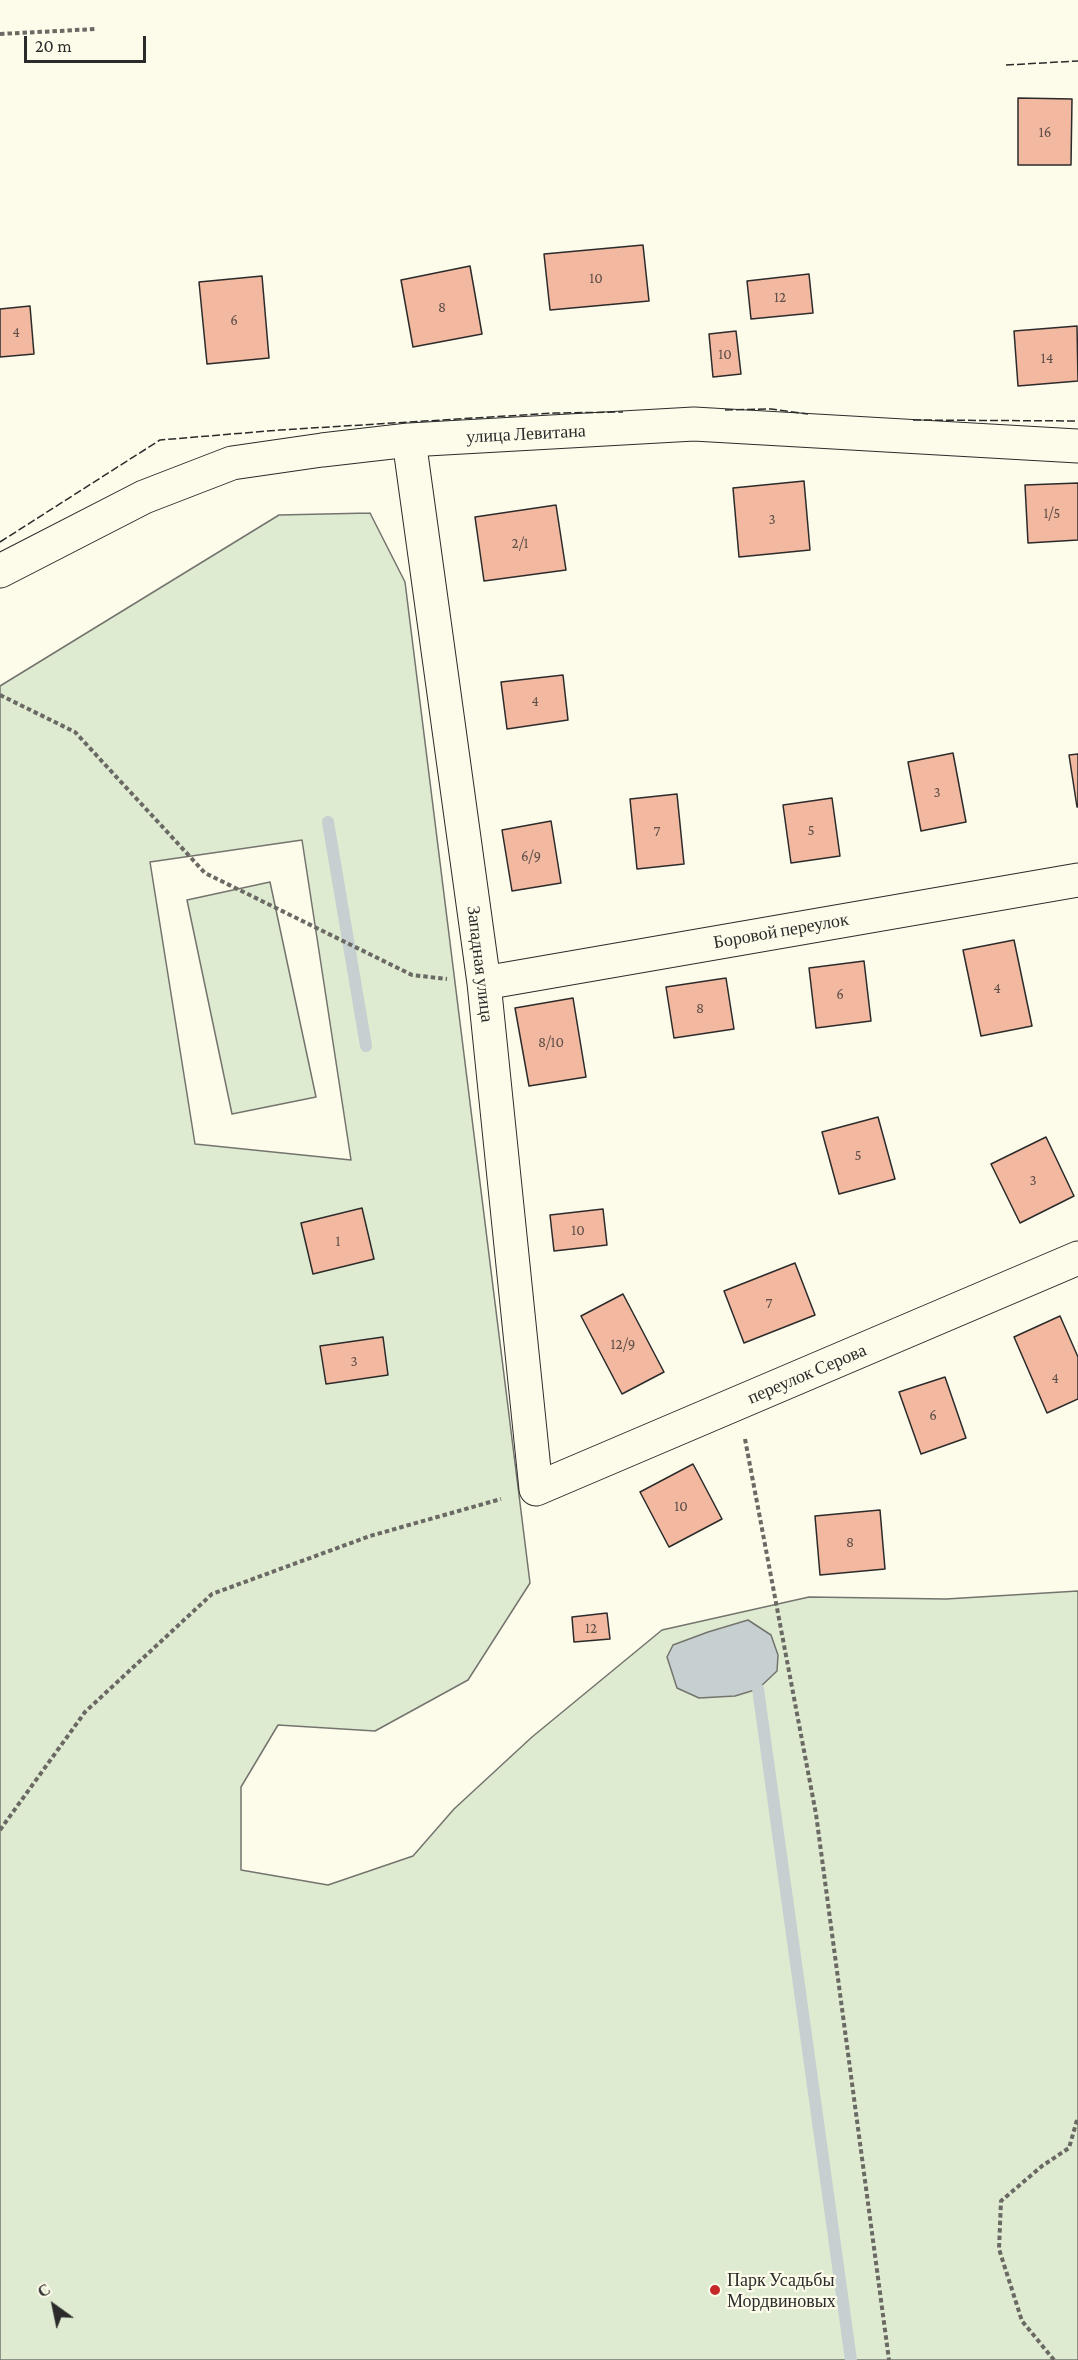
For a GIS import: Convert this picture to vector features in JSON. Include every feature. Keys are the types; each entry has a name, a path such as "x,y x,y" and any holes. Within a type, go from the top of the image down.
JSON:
{"street":[{"name":"улица Левитана","path":"0,571 144,497 232,463 322,450 409,440 694,424 1078,446"},
{"name":"Западная улица","path":"409,440 484,982 536,1489"},
{"name":"Боровой переулок","path":"484,982 1078,880"},
{"name":"переулок Серова","path":"536,1489 1078,1258"}],"path":[{"path":"0,34 96,29"},
{"path":"0,695 75,732 205,873 412,975 484,982"},
{"path":"738,1403 816,1814 889,2360"},
{"path":"0,1830 85,1712 212,1594 370,1536 536,1489"},
{"path":"1054,2360 1022,2321 999,2249 1001,2201 1042,2166 1069,2148 1077,2120"}],"green space":[{"path":"370,513 405,582 530,1583 468,1680 375,1731 278,1725 241,1787 241,1870 328,1885 413,1856 454,1809 532,1737 662,1630 809,1597 946,1599 1078,1591 1078,2360 0,2360 0,686 279,515","holes":["302,840 351,1160 195,1144 150,862"]},
{"path":"270,882 316,1097 232,1114 187,900"}],"shaded area":[{"path":"748,1620 771,1635 778,1655 777,1671 758,1689 735,1696 699,1698 677,1688 667,1657 673,1645"}],"building":[{"path":"1018,98 1072,99 1071,165 1018,165"},
{"path":"643,245 649,301 550,310 544,254"},
{"path":"470,266 482,334 413,347 401,280"},
{"path":"809,274 813,313 751,319 747,281"},
{"path":"262,276 269,358 207,364 199,282"},
{"path":"30,306 34,354 0,357 0,309"},
{"path":"1077,326 1078,381 1018,386 1014,331"},
{"path":"736,331 741,374 713,377 709,334"},
{"path":"804,481 810,550 739,557 733,488"},
{"path":"1078,483 1078,540 1028,543 1025,485"},
{"path":"556,505 566,570 484,581 475,517"},
{"path":"563,675 568,720 507,729 501,682"},
{"path":"953,753 966,822 921,831 908,762"},
{"path":"1078,754 1078,807 1077,807 1069,755"},
{"path":"677,794 684,864 637,869 630,799"},
{"path":"832,798 840,856 791,863 783,805"},
{"path":"551,821 561,883 512,891 502,830"},
{"path":"1014,940 1032,1026 981,1036 963,950"},
{"path":"864,961 871,1021 816,1028 809,968"},
{"path":"726,978 734,1029 674,1038 666,987"},
{"path":"573,998 586,1077 529,1086 515,1008"},
{"path":"878,1117 895,1179 839,1194 822,1132"},
{"path":"1046,1137 1074,1196 1020,1223 991,1164"},
{"path":"362,1208 374,1259 313,1274 301,1223"},
{"path":"603,1209 607,1245 554,1251 550,1215"},
{"path":"795,1263 815,1315 744,1343 724,1291"},
{"path":"623,1294 664,1372 622,1394 581,1316"},
{"path":"1060,1316 1078,1357 1078,1399 1047,1413 1014,1337"},
{"path":"383,1337 388,1375 326,1384 320,1346"},
{"path":"945,1377 966,1438 921,1454 899,1392"},
{"path":"693,1464 722,1519 669,1547 640,1492"},
{"path":"880,1510 885,1569 820,1575 815,1516"},
{"path":"607,1613 610,1639 574,1642 572,1617"}],"waterway":[{"path":"328,822 366,1046"},
{"path":"758,1689 851,2360"}],"fence":[{"path":"1006,65 1078,61"},
{"path":"725,410 771,409 808,414"},
{"path":"0,542 160,440 555,413 623,412"},
{"path":"913,420 1078,421"}],"place":[{"name":"Парк Усадьбы Мордвиновых","path":"715,2290"}]}
